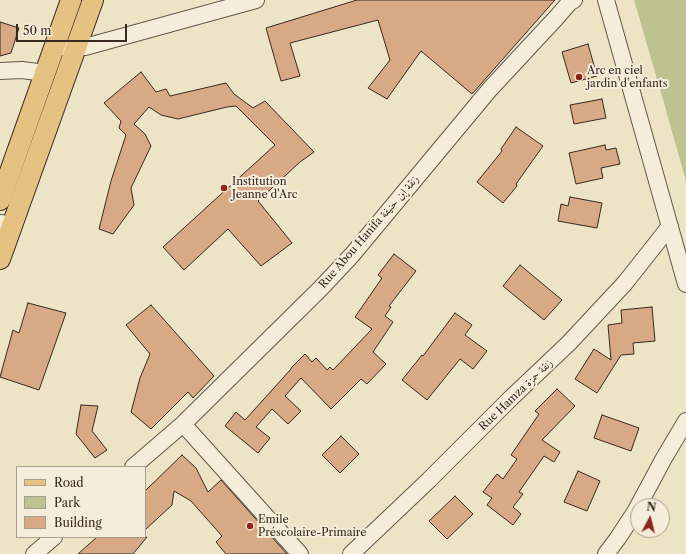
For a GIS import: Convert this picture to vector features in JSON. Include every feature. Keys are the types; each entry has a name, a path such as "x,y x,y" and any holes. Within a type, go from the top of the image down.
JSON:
{"main road":[{"path":"0,200 71,0"},
{"path":"0,259 6,224 76,48 93,0"}],"street":[{"path":"54,47 85,47 256,0"},
{"name":"Rue Abou Hanifa زنقة اٍبن حنيفة","path":"134,466 183,424 316,293 352,255 490,89 570,2 574,0"},
{"path":"606,0 686,284"},
{"path":"0,71 22,70 45,73"},
{"name":"Rue Hamza زنقة حمزة","path":"351,554 430,480 511,398 569,343 625,283 670,226"},
{"path":"606,554 635,512 686,421"},
{"path":"183,424 300,554"},
{"path":"34,554 53,538"}],"green space":[{"path":"634,0 686,0 686,181 660,89"}],"building":[{"path":"357,0 555,0 472,94 421,51 387,99 368,88 390,60 378,20 290,43 300,76 281,81 266,28"},
{"path":"0,22 19,28 11,53 0,56"},
{"path":"588,44 597,76 571,83 562,52"},
{"path":"141,72 156,92 166,89 170,96 226,83 234,94 253,108 265,101 314,152 300,162 258,201 292,243 261,266 228,229 184,270 163,247 275,145 236,106 178,119 161,115 149,107 134,124 145,134 151,146 131,188 134,205 113,234 99,229 111,181 126,135 119,128 121,121 104,103"},
{"path":"602,99 606,118 574,124 570,105"},
{"path":"516,127 543,146 516,184 517,186 503,203 477,182 502,151 501,149"},
{"path":"605,145 606,150 616,148 620,164 601,168 603,178 576,184 569,153"},
{"path":"570,197 602,203 597,228 558,221 561,204 568,206"},
{"path":"394,254 416,271 389,306 391,307 385,316 393,322 373,352 386,364 367,384 361,379 331,409 301,378 285,396 301,411 288,424 272,409 256,427 270,438 258,453 225,426 236,412 245,420 305,354 312,362 316,358 327,370 330,367 333,370 372,329 355,317 382,278 378,275"},
{"path":"520,265 562,300 544,320 503,286"},
{"path":"28,303 66,313 39,390 0,377 13,330 19,333"},
{"path":"151,305 214,376 193,398 188,392 151,429 131,412 140,378 150,354 126,325"},
{"path":"652,307 655,341 633,343 634,354 621,355 597,393 575,379 594,349 611,360 608,325 622,323 621,310"},
{"path":"455,313 472,325 465,335 487,351 473,369 460,359 427,400 402,380 422,355 423,356"},
{"path":"557,389 575,406 542,440 560,452 554,462 544,456 519,492 523,494 513,507 521,514 513,525 487,505 492,498 483,492 497,474 503,479 517,459 511,455 539,414 535,411"},
{"path":"81,405 98,406 92,431 107,450 95,458 76,434"},
{"path":"602,415 639,428 631,451 594,438"},
{"path":"341,436 359,454 340,473 322,455"},
{"path":"182,455 196,468 208,492 221,480 287,554 226,554 216,542 222,536 191,501 174,491 172,505 146,529 146,490"},
{"path":"578,471 600,481 587,511 564,502"},
{"path":"455,496 473,514 447,539 429,521"},
{"path":"147,537 133,554 78,554 96,538"}],"place":[{"name":"Arc en ciel jardin d'enfants","path":"579,77"},
{"name":"Institution Jeanne d'Arc","path":"224,188"},
{"name":"Emile Préscolaire-Primaire","path":"250,526"}]}
